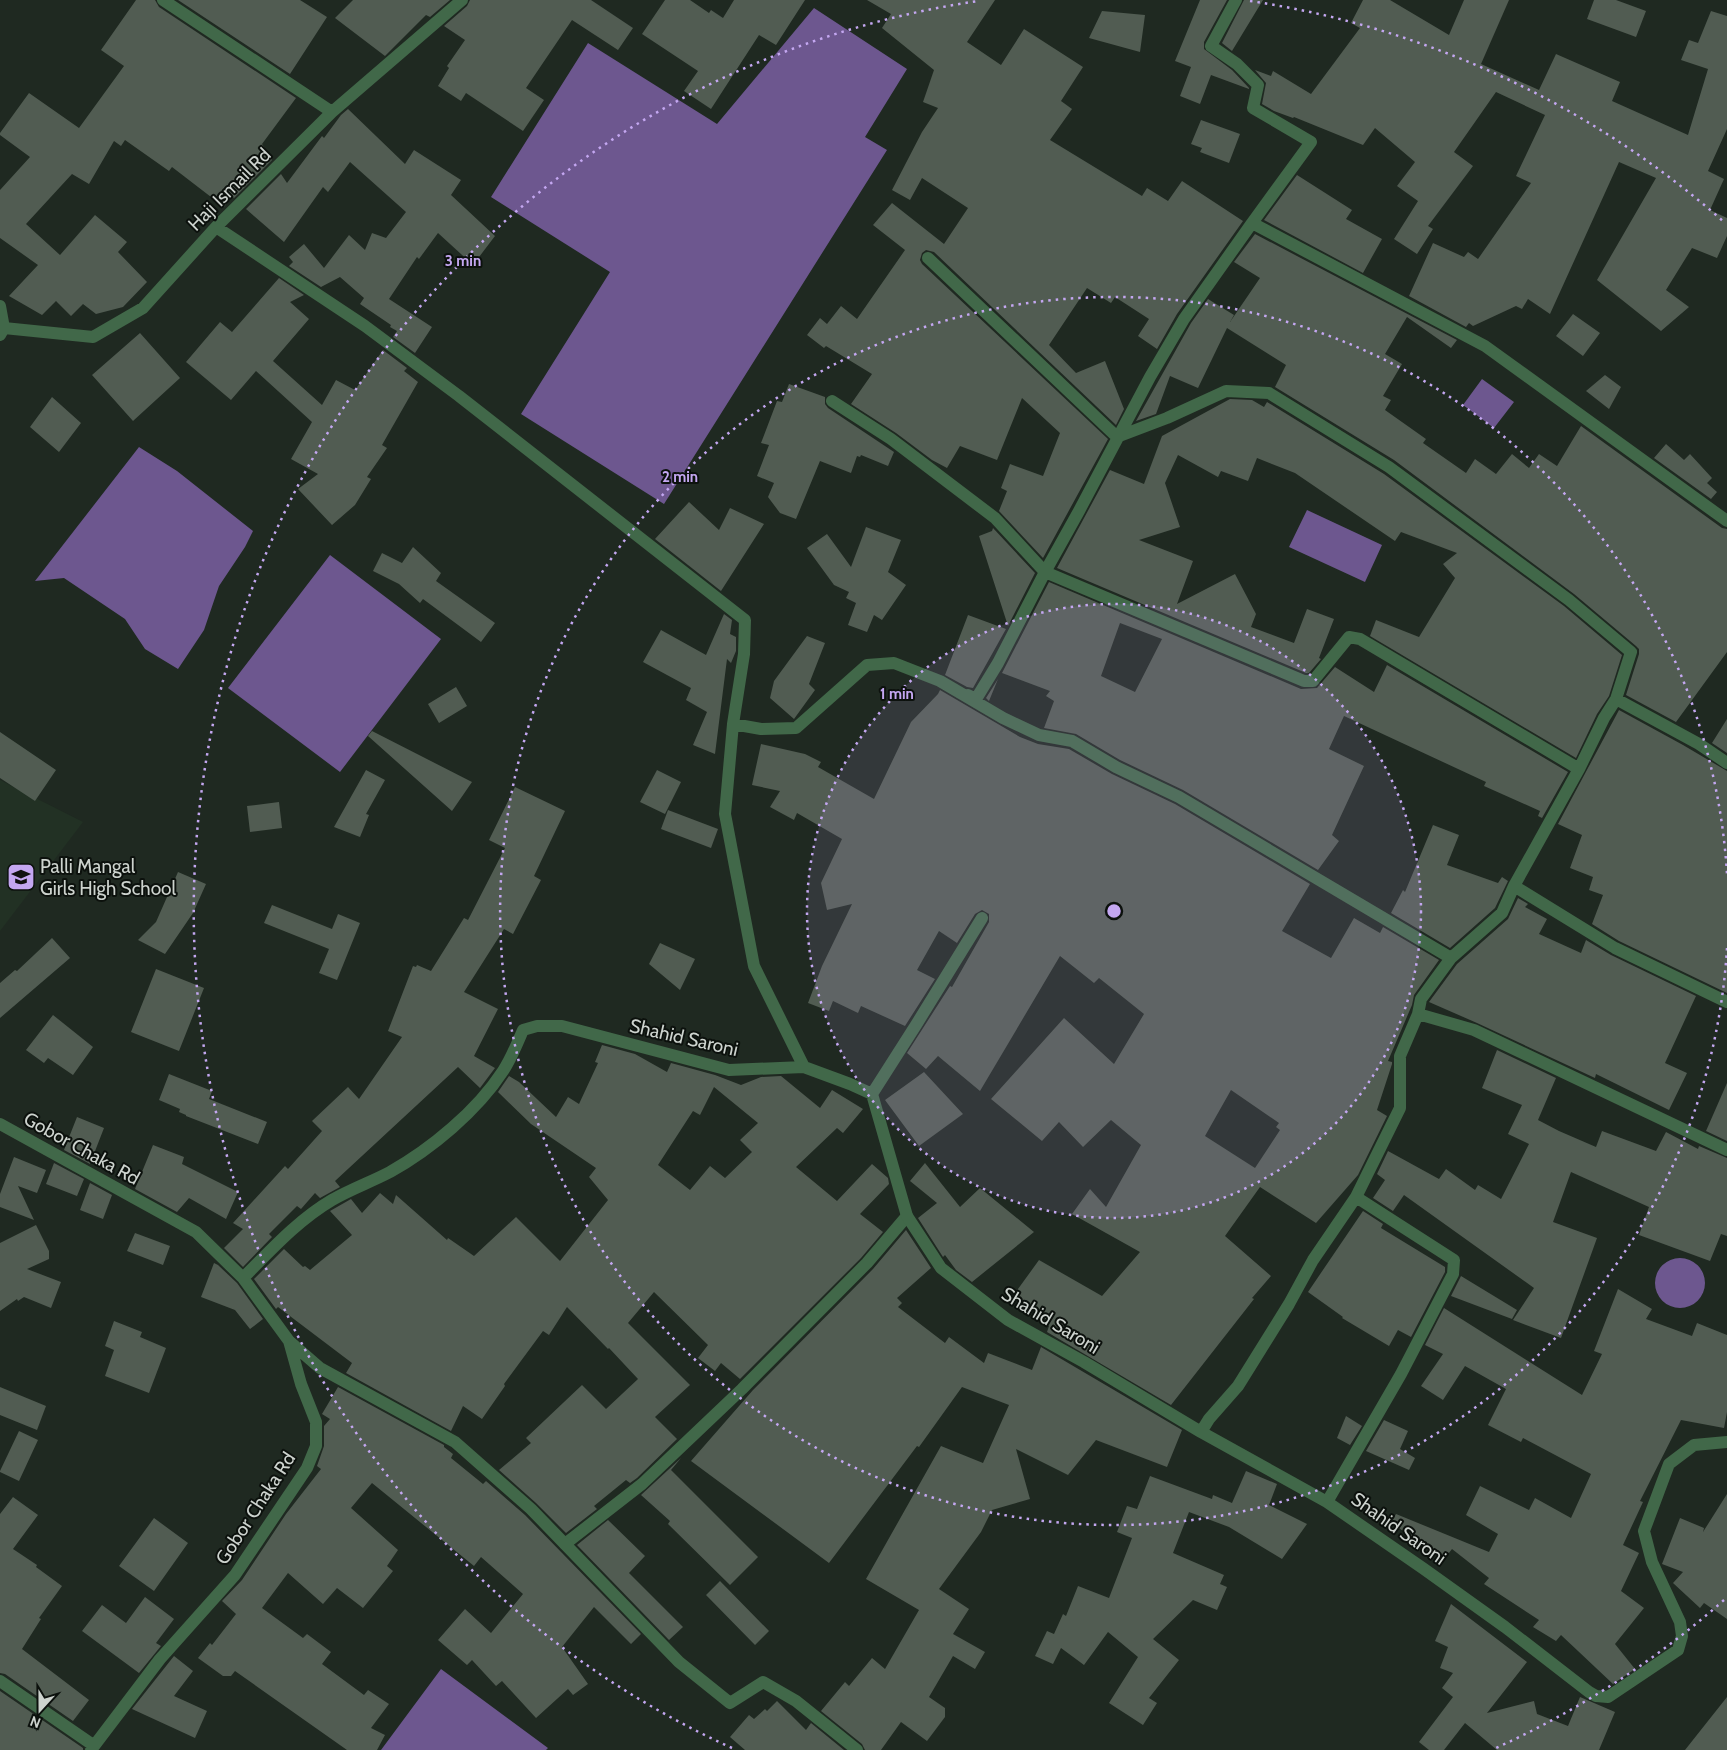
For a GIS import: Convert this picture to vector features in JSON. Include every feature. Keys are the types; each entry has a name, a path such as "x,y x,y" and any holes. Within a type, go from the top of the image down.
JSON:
{"street":[{"path":"163,0 332,112"},
{"name":"Haji Ismail Rd","path":"2,331 93,337 142,308 216,228 332,112 462,0"},
{"path":"733,724 761,729 796,728 867,665 894,663 940,681 976,699 998,663 1117,436 1184,319 1311,142 1253,108 1258,85 1237,64 1211,46 1236,0"},
{"path":"1252,224 1485,346 1727,521"},
{"path":"216,228 365,326 458,396 745,620 744,654 733,724 725,814 754,966 804,1068"},
{"path":"928,258 1117,436"},
{"path":"0,306 2,331"},
{"path":"1117,436 1167,418 1226,391 1269,393 1389,467 1569,600 1631,652 1616,699 1514,886 1502,913 1451,958 1421,999 1418,1014 1400,1056 1400,1108 1356,1197 1313,1260 1289,1304 1238,1386 1208,1419 1201,1432"},
{"path":"832,401 892,438 996,518 1045,572 1304,681 1314,682 1349,637 1360,639 1578,769"},
{"path":"940,681 1003,718 1039,735 1072,741 1116,767 1179,797 1451,958"},
{"path":"1616,699 1699,744 1727,764"},
{"path":"1514,886 1615,948 1727,1002"},
{"path":"872,1094 982,918"},
{"path":"1418,1014 1474,1030 1727,1150"},
{"name":"Shahid Saroni","path":"243,1278 295,1227 324,1206 362,1184 389,1173 422,1152 477,1105 503,1070 523,1030 536,1026 562,1026 730,1070 804,1068 872,1094 907,1216 941,1268 1008,1320 1084,1362 1201,1432 1327,1502 1432,1574 1505,1627 1588,1692 1596,1696 1608,1697 1678,1650 1682,1636 1680,1622 1652,1562 1644,1531 1669,1464 1694,1445 1727,1442"},
{"name":"Gobor Chaka Rd","path":"0,1124 196,1232 243,1278 289,1341 301,1384 316,1422 316,1446 307,1468 235,1575 160,1659 92,1748"},
{"path":"1327,1502 1401,1374 1453,1274 1454,1260 1356,1197"},
{"path":"565,1544 642,1484 742,1389 867,1262 907,1216"},
{"path":"289,1341 320,1368 455,1442 531,1509 679,1662 730,1703 763,1682 796,1701 857,1750"},
{"path":"0,1681 92,1748"}],"shaded area":[{"path":"814,8 907,69 865,137 887,150 664,504 521,414 610,272 491,197 588,43 717,124"},
{"path":"1482,379 1514,402 1494,428 1463,405"},
{"path":"139,447 177,471 253,531 245,547 219,586 204,630 178,669 145,649 125,619 64,578 35,581"},
{"path":"1307,510 1382,545 1365,582 1289,547"},
{"path":"330,555 441,639 340,772 228,688"},
{"name":"Palli Mangal Girls High School","path":"0,780 83,822 0,931"},
{"path":"1675,1258 1685,1258 1698,1265 1705,1278 1705,1288 1698,1301 1685,1308 1675,1308 1666,1304 1659,1297 1655,1288 1655,1278 1659,1269 1666,1262"},
{"path":"441,1669 548,1748 546,1750 381,1750"}],"building":[{"path":"136,0 155,0 159,7 296,98 262,144 272,160 234,198 232,196 224,207 172,167 169,171 125,140 121,146 114,141 89,184 72,174 26,224 60,255 95,215 127,242 118,252 147,282 123,307 96,314 83,304 71,316 56,301 42,315 9,296 38,265 0,238 0,190 30,157 0,135 0,133 29,93 79,128 124,66 101,50"},
{"path":"178,0 300,0 327,17 290,74"},
{"path":"353,0 450,0 430,17 426,15 385,56 335,18"},
{"path":"470,0 591,0 633,28 618,50 572,20 526,88 544,100 523,131 466,93 461,101 438,86 449,68 447,66 465,40 444,26 467,6"},
{"path":"665,0 690,0 709,13 711,10 723,18 734,0 805,0 776,45 759,35 711,109 684,91 698,71 642,34"},
{"path":"867,0 995,0 967,42 1001,65 1024,29 1083,67 1061,101 1072,109 1050,140 1142,196 1147,188 1168,201 1182,181 1243,221 1177,314 1157,349 1138,336 1149,319 1115,297 1111,303 1087,288 1049,345 1076,373 1105,361 1124,409 1116,425 934,252 926,250 922,253 920,260 922,264 1108,439 1043,558 999,511 1007,491 1001,488 1010,464 1043,476 1060,433 1022,398 997,460 960,446 947,468 932,460 896,433 851,404 872,374 826,346 824,348 807,335 820,318 827,324 841,306 857,319 905,250 873,225 892,203 944,244 968,208 922,178 910,200 892,190 922,132 938,108 923,102 934,70 882,28 891,14"},
{"path":"1200,0 1227,0 1204,42 1204,49 1232,70 1249,89 1211,75 1200,104 1180,96 1191,67 1175,61"},
{"path":"1244,0 1263,0 1232,51 1222,43"},
{"path":"1363,0 1390,0 1449,35 1464,0 1509,0 1481,64 1539,90 1556,54 1620,82 1612,101 1688,135 1708,69 1681,60 1689,40 1698,43 1711,11 1727,16 1727,129 1708,171 1724,179 1710,210 1727,218 1727,236 1717,258 1692,248 1666,290 1689,307 1661,331 1597,280 1656,178 1619,162 1550,314 1528,299 1522,309 1516,306 1473,326 1469,323 1466,327 1409,296 1433,243 1464,257 1468,252 1478,259 1531,183 1516,176 1545,115 1496,92 1454,152 1473,166 1428,226 1433,229 1417,254 1394,239 1418,201 1397,186 1415,162 1375,128 1363,145 1294,117 1274,111 1262,104 1266,83 1255,70 1271,76 1273,71 1311,94 1360,28 1351,23"},
{"path":"1594,0 1616,0 1646,11 1636,37 1587,19"},
{"path":"1102,11 1145,15 1140,52 1089,38"},
{"path":"348,109 405,164 414,150 461,180 451,195 495,236 473,265 438,233 419,259 417,257 389,299 432,327 415,353 393,337 397,331 390,327 391,325 360,304 364,298 340,277 321,287 289,266 293,262 289,257 304,244 324,268 349,235 365,250 372,233 386,238 406,212 350,162 328,192 323,187 284,242 246,209 281,174 287,183 322,136 324,138 341,115"},
{"path":"1201,120 1240,134 1229,163 1200,152 1202,148 1191,144"},
{"path":"1297,175 1352,210 1346,219 1382,239 1363,273 1264,220"},
{"path":"1255,234 1457,340 1451,348 1407,317 1385,354 1402,364 1383,396 1391,400 1385,410 1426,439 1423,443 1466,473 1475,459 1496,474 1512,454 1529,468 1539,454 1557,466 1581,426 1722,528 1727,529 1727,652 1676,722 1626,695 1639,654 1639,649 1636,646 1574,594 1394,460 1275,387 1286,365 1227,328 1198,388 1170,376 1156,414 1136,421 1191,323 1208,299 1234,315 1230,322 1260,278 1234,262"},
{"path":"279,278 304,295 290,302 309,319 273,361 322,405 336,380 355,390 383,350 407,368 404,371 418,382 382,445 387,448 367,477 371,479 355,505 332,525 298,489 318,474 291,459 312,422 256,371 231,400 186,362 220,322 232,332"},
{"path":"1573,314 1600,333 1583,356 1556,336"},
{"path":"140,333 180,378 133,421 92,375"},
{"path":"1605,375 1621,387 1609,409 1586,391"},
{"path":"789,384 825,397 825,404 828,408 894,452 888,466 861,455 860,457 857,456 851,473 820,461 796,519 780,513 768,497 774,483 757,476 769,445 761,443 777,401 782,402"},
{"path":"52,397 81,423 59,452 30,427"},
{"path":"1230,399 1252,400 1264,407 1267,402 1384,474 1564,606 1622,655 1609,696 1597,714 1576,758 1370,636 1376,620 1419,637 1455,578 1443,564 1457,553 1401,532 1395,541 1295,473 1257,458 1248,481 1221,471 1218,477 1178,455 1165,483 1180,527 1139,540 1193,561 1177,604 1235,574 1256,614 1251,627 1294,643 1307,609 1334,619 1319,658 1321,659 1309,673 1057,568 1110,470 1144,484 1162,436"},
{"path":"1666,444 1684,460 1690,454 1712,478 1707,483 1717,492 1711,499 1654,458"},
{"path":"689,502 719,530 730,508 764,524 721,591 655,539"},
{"path":"866,527 901,540 888,572 906,585 882,620 874,615 867,632 848,625 856,603 846,598 849,592 834,585 807,548 827,534 851,567"},
{"path":"993,528 1035,573 1008,626 979,536 992,531"},
{"path":"413,547 441,573 436,581 495,623 481,642 423,599 420,603 399,584 373,571 382,553 402,563"},
{"path":"1049,582 1301,689 1317,688 1335,667 1374,692 1387,665 1568,772 1542,818 1538,816 1540,811 1484,786 1486,782 1344,716 1329,749 1364,766 1332,835 1339,841 1318,870 1183,790 1120,760 1076,734 1044,728 1054,701 1046,696 1050,691 1002,673","holes":["1120,623 1162,639 1135,692 1101,676"]},
{"path":"724,614 732,620 730,634 736,637 736,651 731,663 727,659 715,754 693,745 707,712 686,700 691,688 643,662 661,630 706,655"},
{"path":"968,615 1006,629 973,688 967,687 945,675"},
{"path":"807,636 825,643 809,684 815,690 794,719 770,698 774,681"},
{"path":"998,679 989,701 986,698"},
{"path":"456,687 467,706 439,723 428,704"},
{"path":"940,690 1020,737 1038,744 1069,749 1112,774 1175,804 1310,884 1282,931 1331,958 1354,918 1380,933 1383,927 1439,960 1414,995 1412,1005 1388,1061 1392,1062 1392,1064 1377,1110 1387,1116 1358,1175 1316,1223 1260,1187 1225,1236 1271,1276 1252,1298 1254,1299 1171,1405 1047,1332 1049,1326 1045,1323 1047,1320 1013,1296 1039,1260 1102,1296 1140,1252 1072,1214 1090,1189 1106,1207 1141,1145 1111,1120 1083,1147 1059,1122 1042,1141 991,1099 1064,1018 1114,1064 1144,1014 1099,978 1094,983 1060,956 980,1091 938,1056 926,1069 907,1053 950,986 952,987 989,922 989,914 982,910 975,914 957,943 939,931 917,970 935,979 905,1026 861,1006 858,1013 833,1001 829,1011 808,1003 822,966 852,904 827,910 821,883 842,839 797,813 794,820 770,807 780,791 752,785 761,744 805,754 821,762 818,767 874,799 911,722","holes":["1231,1090 1279,1123 1276,1127 1280,1130 1255,1168 1205,1136"]},
{"path":"1619,710 1727,771 1727,993 1619,941 1592,924 1603,895 1589,890 1593,877 1570,868 1582,835 1558,824"},
{"path":"1727,719 1727,753 1712,743"},
{"path":"372,731 472,782 452,811 368,736"},
{"path":"0,732 56,770 35,801 0,778"},
{"path":"366,770 385,780 366,814 369,815 360,837 334,827"},
{"path":"657,770 681,782 665,814 640,802"},
{"path":"515,787 565,811 534,876 541,880 513,934 504,929 464,992 498,1009 474,1056 495,1068 480,1088 458,1067 335,1181 340,1187 320,1198 315,1193 301,1209 297,1206 269,1234 272,1237 243,1267 224,1248 243,1229 233,1223 285,1166 288,1169 322,1131 312,1121 348,1087 359,1099 402,1037 388,1031 413,966 416,967 417,965 431,971 464,918 468,920 505,848 489,840"},
{"path":"279,802 282,828 250,832 247,806"},
{"path":"668,810 718,829 711,848 661,829"},
{"path":"1433,825 1459,835 1447,865 1498,883 1502,877 1508,881 1495,908 1450,948 1391,913 1403,890 1405,892"},
{"path":"178,872 206,884 193,913 165,954 138,940 156,922"},
{"path":"1518,898 1528,904 1525,907 1547,919 1539,934 1581,953 1586,940 1611,955 1696,996 1665,1063 1687,1073 1669,1110 1596,1074 1595,1078 1429,1002 1457,964 1508,919"},
{"path":"272,905 332,929 338,914 360,923 337,980 319,973 329,949 264,923"},
{"path":"52,938 70,958 0,1018 0,983 15,970 17,971"},
{"path":"660,943 695,959 680,990 649,964"},
{"path":"156,969 204,988 179,1051 131,1032"},
{"path":"53,1015 93,1047 73,1075 48,1058 44,1063 26,1050"},
{"path":"602,1045 635,1054 667,1072 671,1063 715,1075 741,1085 761,1077 781,1076 820,1108 832,1090 863,1109 843,1133 837,1128 796,1167 837,1201 872,1164 888,1178 889,1184 860,1214 883,1232 861,1258 740,1379 721,1363 715,1371 698,1358 708,1345 654,1292 628,1323 690,1385 655,1417 677,1439 637,1478 630,1483 626,1480 594,1506 597,1509 566,1533 499,1470 531,1443 526,1438 582,1385 606,1409 638,1379 567,1307 549,1335 543,1331 504,1384 505,1386 482,1419 463,1406 451,1431 346,1373 352,1363 278,1307 276,1309 254,1279 284,1249 303,1267 305,1266 310,1270 352,1235 330,1211 351,1199 362,1213 380,1193 393,1204 396,1195 447,1240 448,1238 474,1256 516,1217 560,1261 608,1200 589,1177 596,1168 531,1124 498,1092 509,1076 519,1082 556,1117 568,1097 579,1104 598,1063 595,1062","holes":["714,1087 758,1123 740,1140 752,1152 725,1178 710,1166 690,1190 658,1165 693,1111 700,1115"]},
{"path":"1497,1050 1556,1078 1538,1120 1559,1131 1596,1147 1602,1131 1656,1151 1666,1132 1698,1149 1699,1146 1727,1158 1727,1236 1721,1234 1710,1261 1639,1235 1649,1207 1571,1172 1553,1222 1597,1238 1561,1338 1513,1320 1534,1288 1404,1195 1393,1211 1373,1198 1385,1180 1377,1174 1388,1151 1439,1179 1446,1169 1475,1190 1478,1185 1501,1199 1529,1144 1508,1134 1522,1105 1482,1088"},
{"path":"924,1072 963,1114 919,1146 885,1100"},
{"path":"169,1074 212,1091 209,1099 267,1122 258,1144 186,1116 179,1112 180,1109 159,1100"},
{"path":"1727,1083 1727,1141 1706,1131"},
{"path":"77,1117 104,1128 90,1164 64,1150"},
{"path":"153,1145 184,1157 182,1164 238,1192 226,1219 189,1198 177,1212 135,1189"},
{"path":"14,1157 46,1170 37,1193 18,1186 34,1220 0,1207 0,1194"},
{"path":"54,1163 84,1179 77,1196 46,1184"},
{"path":"925,1163 960,1207 980,1188 1034,1232 972,1282 956,1270 945,1255 943,1257 918,1218 937,1203 910,1181"},
{"path":"90,1183 112,1195 103,1219 80,1210"},
{"path":"1363,1211 1383,1224 1381,1228 1445,1267 1445,1272 1411,1337 1398,1330 1389,1346 1342,1318 1308,1292"},
{"path":"36,1225 49,1251 49,1259 27,1269 61,1282 51,1308 24,1297 18,1301 17,1299 0,1311 0,1243"},
{"path":"906,1230 931,1268 897,1298 902,1303 898,1307 945,1343 949,1337 984,1363 988,1353 1032,1370 1041,1347 1182,1430 1167,1467 1096,1440 1068,1475 1016,1449 1030,1499 992,1510 981,1532 939,1589 969,1609 953,1634 985,1652 975,1669 953,1656 929,1697 945,1708 945,1717 927,1741 901,1722 881,1750 865,1750 862,1744 821,1711 845,1682 849,1686 872,1658 885,1669 919,1610 866,1579 941,1446 983,1463 1009,1405 962,1387 919,1447 917,1446 829,1563 691,1461 753,1390 873,1269"},
{"path":"135,1233 170,1246 163,1265 127,1251"},
{"path":"214,1263 237,1283 263,1319 250,1329 235,1310 201,1297"},
{"path":"1461,1276 1517,1310 1512,1319 1451,1296"},
{"path":"1618,1289 1652,1309 1646,1319 1692,1336 1697,1323 1727,1335 1727,1412 1724,1428 1681,1420 1640,1501 1643,1502 1623,1545 1639,1553 1621,1591 1644,1608 1615,1644 1635,1669 1613,1684 1561,1635 1556,1641 1533,1627 1539,1620 1484,1584 1489,1578 1452,1549 1445,1558 1391,1523 1396,1514 1489,1552 1498,1534 1466,1515 1480,1486 1529,1510 1535,1498 1571,1518 1591,1474 1523,1438 1521,1442 1488,1425 1506,1389 1465,1366 1443,1400 1421,1386 1443,1354 1425,1345 1444,1308 1582,1395 1602,1354 1594,1351"},
{"path":"114,1321 142,1332 140,1337 166,1348 149,1393 105,1376 114,1350 105,1346"},
{"path":"0,1387 46,1406 37,1430 0,1415"},
{"path":"338,1387 444,1445 453,1454 451,1458 483,1484 486,1481 525,1515 641,1634 631,1644 594,1607 562,1647 588,1684 573,1695 568,1689 536,1718 502,1681 496,1686 472,1660 467,1665 438,1640 465,1609 491,1633 523,1594 481,1557 474,1566 372,1483 351,1508 398,1550 387,1566 393,1571 363,1608 337,1588 323,1604 288,1573 262,1608 303,1638 307,1634 331,1652 322,1664 364,1695 368,1690 389,1704 371,1728 385,1735 377,1750 347,1750 235,1671 231,1676 223,1676 198,1658 210,1643 212,1645 236,1614 222,1601 242,1580 286,1514 321,1469 317,1466 324,1446 324,1426 330,1419 322,1414"},
{"path":"1346,1416 1362,1426 1350,1445 1337,1438"},
{"path":"1384,1420 1408,1431 1400,1449 1415,1458 1409,1470 1366,1451"},
{"path":"19,1431 38,1440 19,1481 0,1471"},
{"path":"681,1458 671,1470 758,1557 730,1585 668,1524 670,1521 641,1495"},
{"path":"1246,1471 1277,1484 1269,1505 1307,1524 1282,1559 1229,1527 1189,1512 1173,1553 1224,1575 1220,1584 1227,1587 1217,1610 1193,1600 1153,1639 1179,1660 1149,1698 1157,1703 1143,1725 1109,1703 1138,1657 1108,1632 1084,1665 1061,1648 1053,1664 1035,1656 1047,1631 1054,1634 1063,1614 1066,1616 1078,1586 1109,1598 1132,1538 1117,1532 1127,1506 1137,1509 1150,1476 1212,1499 1213,1495 1232,1503"},
{"path":"1727,1494 1727,1619 1704,1603 1700,1608 1673,1583 1683,1572 1662,1564 1680,1518 1704,1528 1703,1532"},
{"path":"13,1497 38,1515 13,1549 37,1565 36,1567 62,1586 39,1618 41,1619 22,1649 89,1700 73,1721 5,1674 0,1673 0,1514"},
{"path":"154,1518 188,1543 154,1591 119,1566"},
{"path":"608,1520 645,1556 629,1573 683,1627 669,1640 577,1545"},
{"path":"720,1581 769,1631 755,1645 706,1595"},
{"path":"145,1597 174,1619 156,1643 161,1646 139,1673 82,1631 102,1605 126,1623"},
{"path":"1451,1604 1527,1662 1487,1713 1534,1701 1537,1714 1568,1726 1580,1697 1615,1712 1599,1750 1497,1750 1465,1723 1444,1750 1429,1750 1419,1742 1453,1697 1442,1688 1453,1673 1440,1668 1448,1647 1435,1641"},
{"path":"174,1656 193,1671 174,1696 207,1711 195,1738 132,1709"},
{"path":"0,1691 83,1748 83,1750 0,1750"},
{"path":"1727,1697 1727,1750 1685,1750"},
{"path":"777,1701 806,1730 811,1723 844,1750 745,1750 730,1737 749,1715 754,1719 765,1709 767,1711"}],"place":[{"name":"Palli Mangal Girls High School","path":"21,877"}]}
